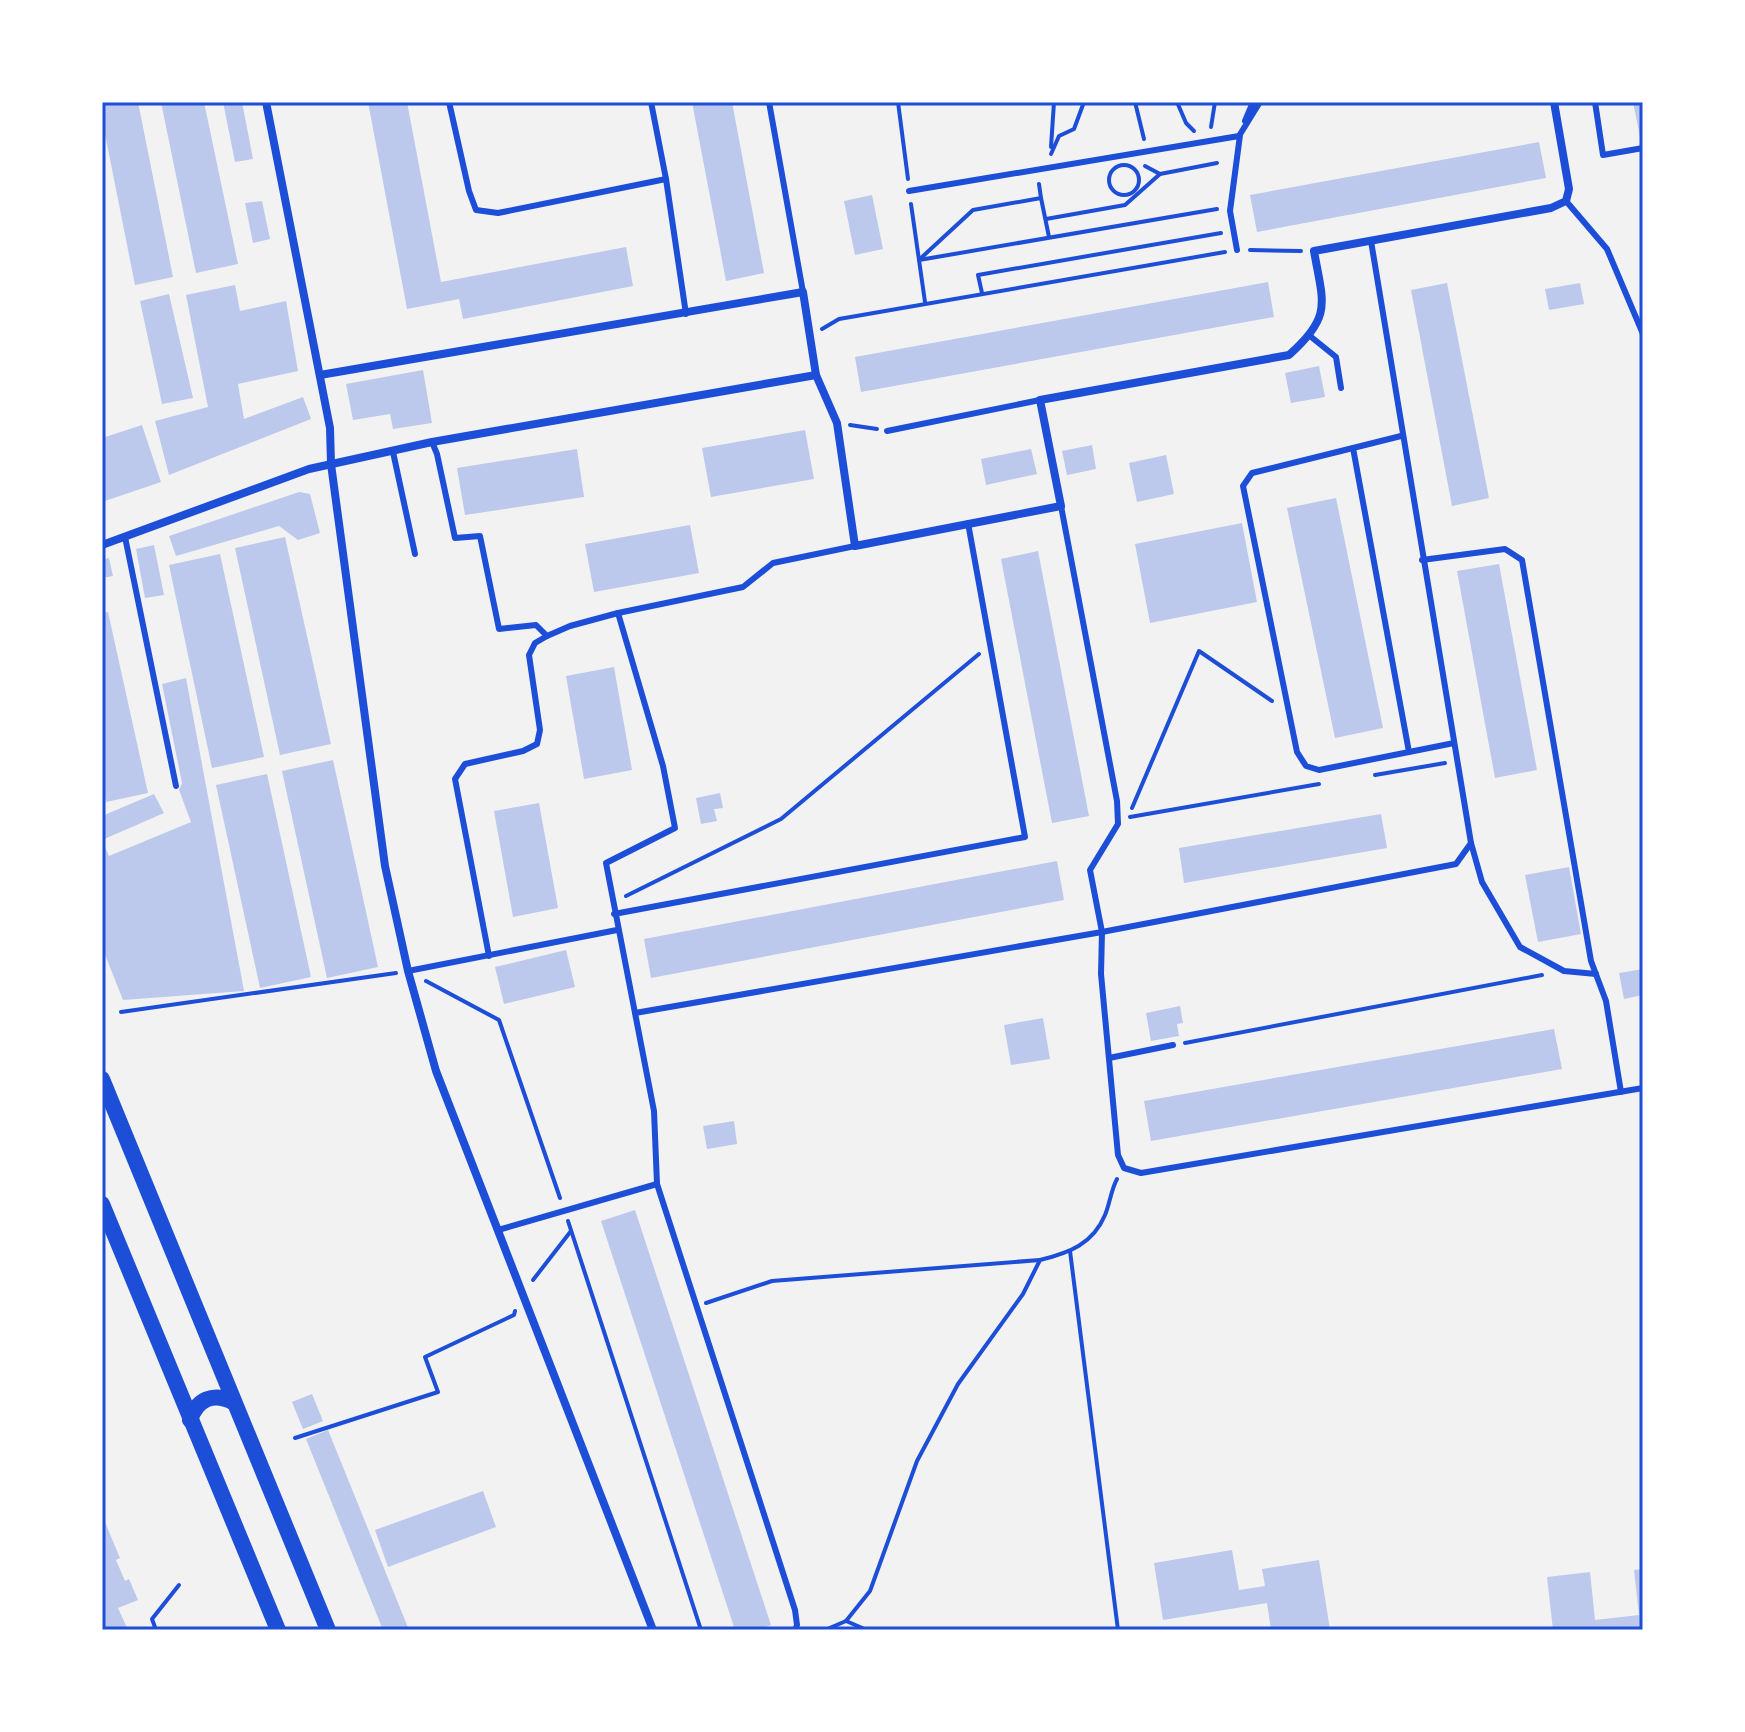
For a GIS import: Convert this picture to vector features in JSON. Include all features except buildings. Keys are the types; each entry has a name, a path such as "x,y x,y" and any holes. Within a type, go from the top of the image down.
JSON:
{"main road":[{"path":"102,1079 328,1630"},
{"path":"102,1204 278,1630"},
{"path":"190,1420 201,1401 222,1397 233,1402"}],"street":[{"path":"266,102 330,428 331,464 385,866 408,971 436,1071 653,1630"},
{"path":"320,375 803,292 816,375 837,423 855,546 1061,506 1040,400 1289,355 1310,336 1323,307 1314,251 1551,208 1566,201 1569,189 1554,102"},
{"path":"102,545 309,469 432,442 816,375"}],"lane":[{"path":"449,102 476,210 498,213 666,179"},
{"path":"651,102 686,314"},
{"path":"769,102 803,292"},
{"path":"1237,250 1227,209 1239,136 1253,102"},
{"path":"909,191 1239,136 1260,102"},
{"path":"1595,102 1603,155 1643,148"},
{"path":"1566,201 1607,249 1643,334"},
{"path":"1371,241 1471,843 1482,882 1520,947 1564,971 1596,974"},
{"path":"1310,336 1336,357 1341,388"},
{"path":"887,431 1040,400"},
{"path":"1401,436 1252,473 1243,486 1297,752 1306,766 1319,770 1454,743"},
{"path":"432,442 455,538 480,536 499,629 536,625 547,636"},
{"path":"1353,448 1409,752"},
{"path":"393,452 415,554"},
{"path":"1061,506 1117,801 1118,824 1090,870 1102,932 1101,974 1118,1155 1124,1168 1141,1173 1643,1088"},
{"path":"614,914 1025,837 968,523"},
{"path":"125,537 176,786"},
{"path":"489,956 455,779 465,764 523,751 537,744 540,730 529,655 535,643 570,626 618,613 743,587 773,563 855,546"},
{"path":"1422,560 1505,549 1522,560 1591,961 1606,1001 1621,1092"},
{"path":"618,613 663,766 675,828 606,863 654,1111 657,1184 795,1610 795,1630"},
{"path":"635,1013 1102,932 1456,864 1471,843"},
{"path":"408,971 617,930"},
{"path":"1109,1058 1173,1045"},
{"path":"498,1230 657,1184"}],"path":[{"path":"1052,168 1054,102"},
{"path":"1051,150 1059,136 1074,129 1084,102"},
{"path":"1135,102 1147,152"},
{"path":"1177,102 1186,123 1214,142"},
{"path":"1214,142 1211,125 1215,102"},
{"path":"1046,219 1125,205 1160,174 1217,163"},
{"path":"1123,196 1135,192 1138,180 1134,168 1125,164 1112,169 1110,180 1116,192 1123,196 1125,205"},
{"path":"1037,171 1049,237"},
{"path":"918,257 973,210 1041,198"},
{"path":"918,257 1227,209 1226,232 978,275 982,293"},
{"path":"810,336 839,319 982,293 1237,250 1314,251"},
{"path":"918,257 925,303"},
{"path":"837,423 887,431"},
{"path":"614,914 622,897 781,819 990,645"},
{"path":"1289,713 1199,651 1128,817 1331,782"},
{"path":"1363,777 1457,761"},
{"path":"1173,1045 1564,971"},
{"path":"121,1012 267,991"},
{"path":"696,1306 772,1281 1040,1260 1070,1251 1093,1236 1106,1214 1112,1188 1124,1168"},
{"path":"295,1438 438,1392 425,1357 514,1315 522,1295 571,1231"},
{"path":"1070,1251 1118,1630"},
{"path":"825,1630 846,1621 870,1591 917,1461 951,1397 1023,1294 1040,1260"},
{"path":"156,1630 152,1619 179,1585"},
{"path":"846,1621 867,1630"}]}
